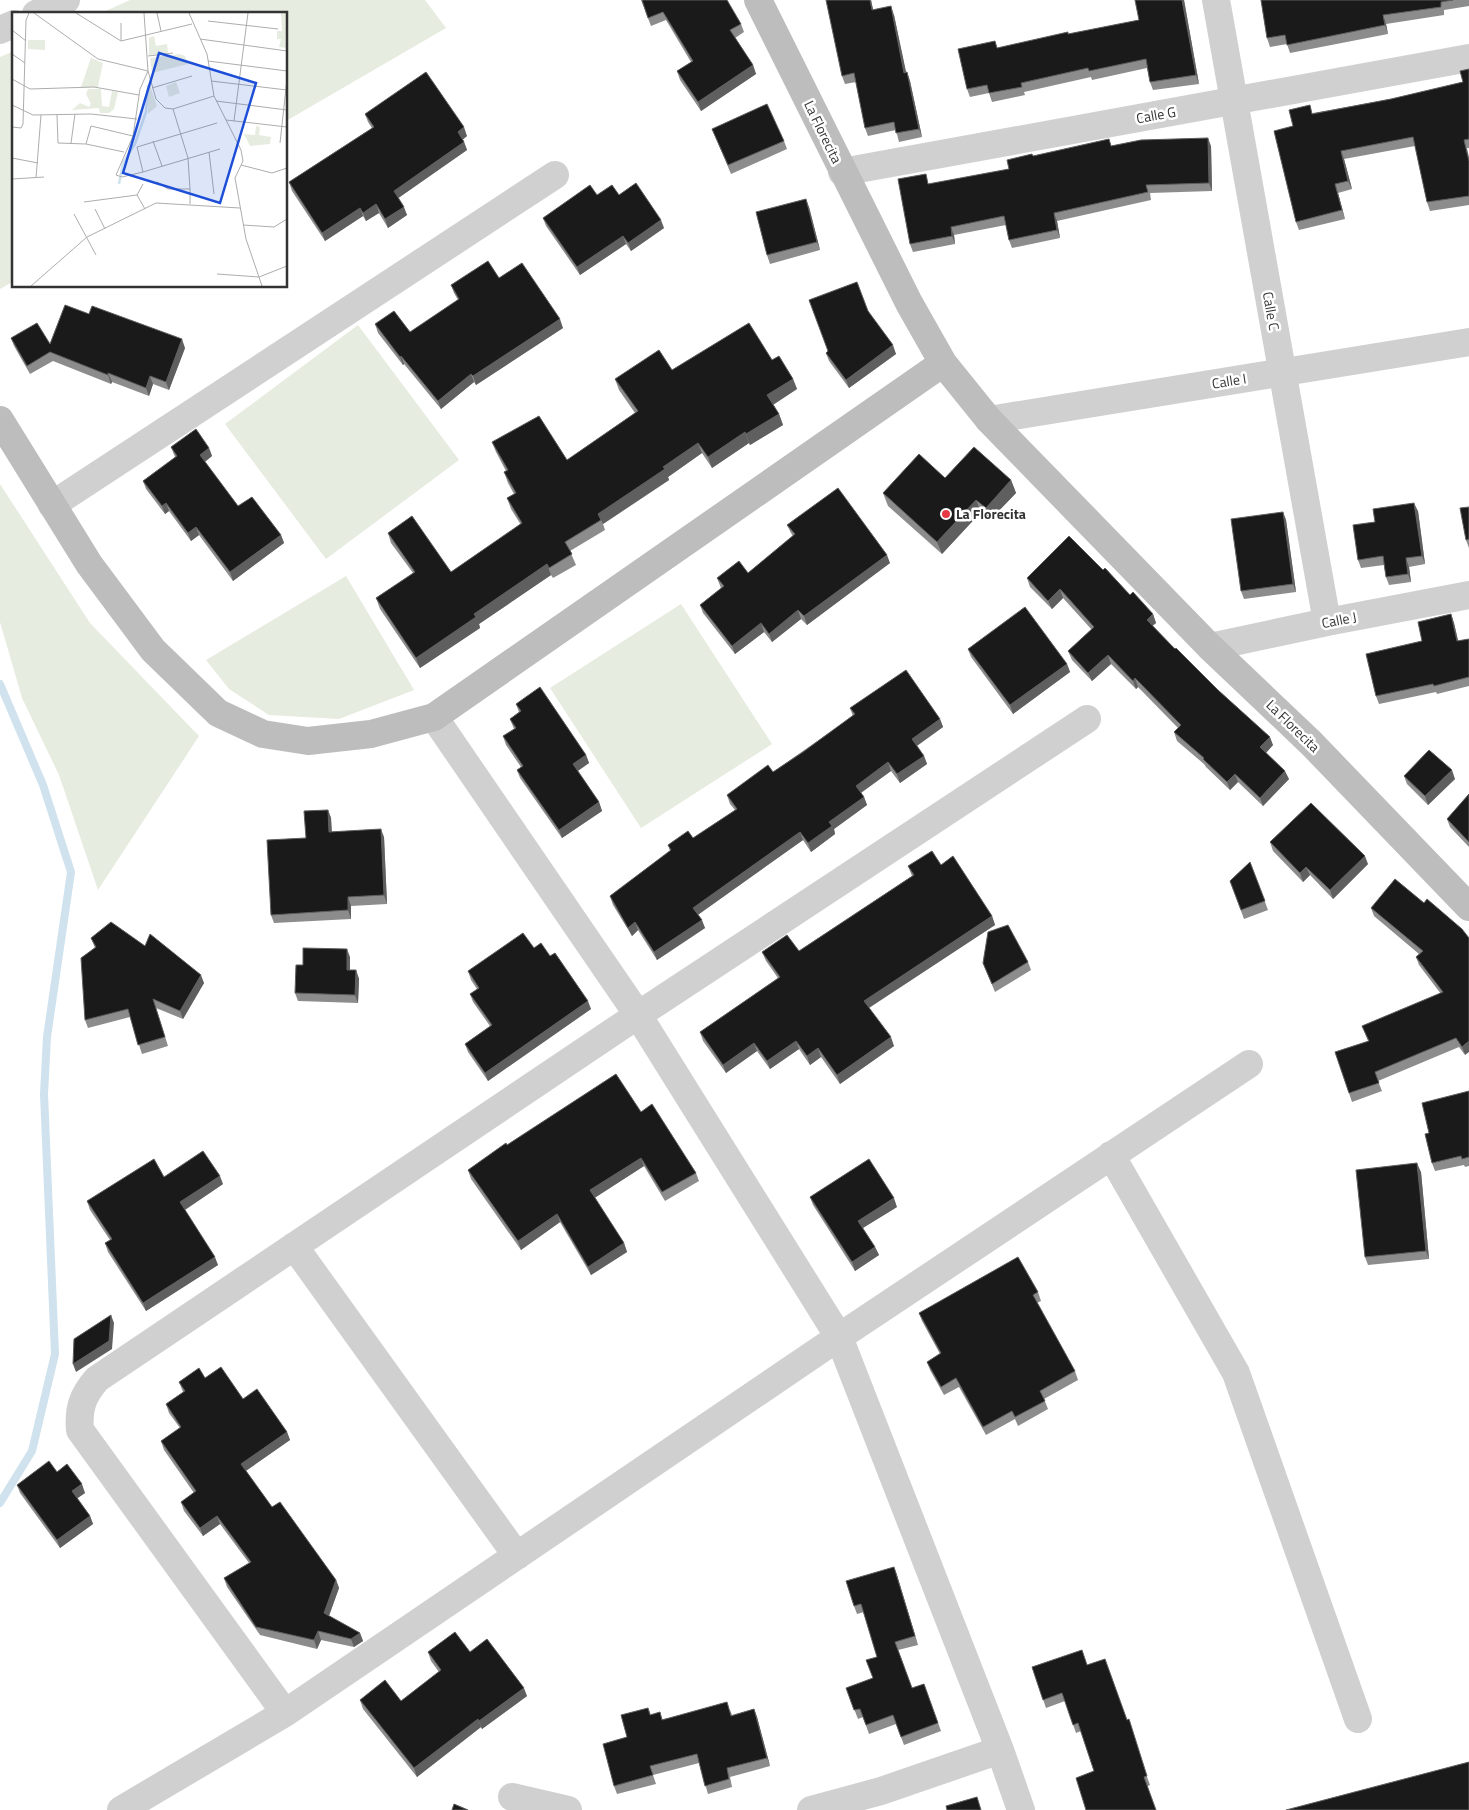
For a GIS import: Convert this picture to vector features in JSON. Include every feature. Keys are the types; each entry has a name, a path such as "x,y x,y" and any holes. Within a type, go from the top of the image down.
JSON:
{"street":[{"path":"40,12 66,0"},
{"name":"La Florecita","path":"758,0 842,172 909,303 943,363 989,420 1210,647 1311,743 1469,908"},
{"name":"Calle C","path":"1216,0 1327,622"},
{"path":"0,30 12,25"},
{"name":"Calle G","path":"842,172 1469,58"},
{"path":"52,505 555,175"},
{"name":"Calle I","path":"989,420 1469,342"},
{"path":"0,420 88,564 153,650 218,713 263,734 308,741 371,734 434,717 943,363"},
{"name":"Calle J","path":"1210,647 1469,595"},
{"path":"434,717 638,1014 839,1337 1000,1750 1021,1810"},
{"path":"285,1713 80,1430 81,1402 88,1390 97,1379 638,1014 1087,719"},
{"path":"121,1810 285,1713 839,1337 1249,1064"},
{"path":"1111,1156 1236,1373 1358,1720"},
{"path":"294,1246 517,1556"},
{"path":"811,1810 882,1791 1000,1750"},
{"path":"512,1797 568,1810"}],"shaded area":[{"path":"130,0 425,0 446,28 288,120 288,12 103,12"},
{"path":"12,52 12,282 0,289 0,57"},
{"path":"358,325 459,460 326,559 225,424"},
{"path":"0,484 90,623 199,736 98,890 59,775 22,698 0,622"},
{"path":"346,576 414,690 339,719 269,715 229,689 206,660"},
{"path":"681,604 772,744 641,828 550,688"}],"building":[{"path":"642,0 727,0 741,24 730,30 753,65 698,102 677,71 693,61 663,12 648,18"},
{"path":"826,0 870,0 872,10 891,6 904,73 907,72 919,129 896,133 894,122 865,128 854,73 842,76"},
{"path":"1135,0 1182,0 1196,75 1150,82 1146,59 1089,71 1088,68 1021,83 1022,87 989,93 987,85 967,89 958,49 995,41 997,48 1068,32 1068,34 1139,20"},
{"path":"1261,0 1453,0 1441,2 1441,7 1383,15 1385,25 1287,45 1285,35 1267,38"},
{"path":"1469,69 1469,139 1464,140 1469,161 1469,196 1427,202 1413,137 1341,151 1348,181 1335,184 1342,210 1296,222 1274,131 1293,126 1289,110 1310,105 1312,114 1391,99 1463,82 1460,71"},
{"path":"426,72 464,127 458,132 464,142 394,191 404,207 385,219 376,204 363,213 360,208 322,233 289,182 374,127 365,114"},
{"path":"767,104 784,141 728,165 712,129"},
{"path":"1208,138 1209,183 1146,185 1148,192 1054,213 1057,230 1009,240 1004,216 951,227 952,236 910,244 898,179 926,174 928,184 1009,169 1007,160 1109,139 1111,146 1141,140"},
{"path":"636,183 661,220 628,243 623,236 577,267 543,218 590,185 597,195 612,185 619,195"},
{"path":"806,199 817,242 767,255 756,212"},
{"path":"488,261 499,278 522,263 560,319 473,376 471,374 438,401 400,357 375,324 394,311 410,332 459,299 451,285"},
{"path":"857,282 868,311 893,345 846,380 826,353 828,351 809,300"},
{"path":"65,305 89,314 92,306 182,339 166,382 150,376 146,388 50,352 27,366 11,338 37,323 50,344"},
{"path":"749,323 772,360 779,356 793,379 767,395 779,414 746,434 745,432 708,457 698,443 663,467 665,469 598,514 601,520 565,542 572,554 549,568 547,564 474,614 476,617 416,658 376,598 415,572 388,533 412,516 451,572 522,523 507,498 516,493 504,472 508,470 492,442 539,416 567,460 638,411 615,379 659,350 672,370"},
{"path":"196,429 209,448 200,455 238,506 252,497 281,535 230,572 196,527 188,533 166,503 162,506 143,481 177,456 171,447"},
{"path":"974,447 1011,480 986,508 976,500 937,542 883,493 919,454 945,478"},
{"path":"838,488 887,555 804,616 798,610 769,634 761,623 732,646 700,605 724,586 717,578 739,561 748,573 795,534 787,525"},
{"path":"1414,503 1422,556 1406,558 1408,574 1386,577 1383,556 1358,560 1353,525 1375,522 1373,509"},
{"path":"1469,507 1469,539 1466,540 1460,508"},
{"path":"1283,512 1293,584 1241,591 1231,519"},
{"path":"1069,536 1103,570 1105,568 1130,595 1133,592 1153,614 1147,620 1218,690 1270,737 1260,747 1285,771 1260,798 1235,774 1227,782 1204,758 1174,732 1181,725 1135,678 1133,681 1108,655 1088,673 1068,651 1094,627 1060,589 1048,601 1027,578"},
{"path":"1025,607 1067,664 1010,705 968,649"},
{"path":"1451,614 1457,641 1469,639 1469,677 1434,686 1433,684 1376,696 1366,654 1422,641 1418,622"},
{"path":"906,670 940,719 912,739 924,756 897,774 888,762 856,786 864,797 829,822 832,826 808,843 800,832 693,908 702,920 654,952 635,922 628,928 610,896 671,850 668,845 688,831 693,838 737,809 727,795 768,765 773,772 803,752 855,714 850,708"},
{"path":"540,687 586,755 573,764 599,802 559,830 517,770 523,766 503,736 516,728 510,719 521,711 516,704"},
{"path":"1429,750 1452,770 1425,796 1404,776"},
{"path":"1469,794 1469,842 1447,819"},
{"path":"1311,803 1365,856 1330,890 1306,867 1300,873 1270,842"},
{"path":"328,810 329,832 381,829 384,895 348,897 348,910 271,915 267,840 306,838 304,811"},
{"path":"932,851 941,865 953,856 992,916 864,1001 891,1037 837,1075 818,1048 807,1056 796,1041 767,1061 754,1043 723,1065 700,1032 780,977 762,952 787,935 799,951 914,875 908,866"},
{"path":"1250,862 1265,901 1241,910 1230,881"},
{"path":"1395,879 1424,903 1427,899 1462,929 1469,938 1469,1041 1462,1047 1456,1038 1375,1072 1379,1083 1349,1093 1335,1052 1369,1041 1362,1026 1443,992 1416,957 1423,951 1371,908"},
{"path":"111,922 145,946 150,934 201,975 180,1011 153,999 165,1037 138,1045 128,1009 85,1020 81,958 96,947 91,938"},
{"path":"1008,925 1028,962 992,984 983,963 988,932"},
{"path":"523,933 534,948 541,943 550,956 555,953 588,1001 485,1073 465,1044 492,1025 470,994 479,988 468,971"},
{"path":"303,948 347,949 347,970 356,970 355,995 295,993 296,965 303,965"},
{"path":"616,1074 641,1112 652,1104 696,1173 662,1192 641,1158 590,1190 624,1243 588,1267 557,1214 518,1241 468,1170 506,1143 507,1145"},
{"path":"1469,1091 1469,1157 1462,1159 1461,1156 1432,1163 1425,1134 1429,1133 1422,1103"},
{"path":"203,1151 220,1176 180,1202 215,1257 143,1303 105,1243 112,1239 87,1201 154,1159 164,1177"},
{"path":"869,1159 894,1198 858,1221 875,1247 852,1262 810,1197"},
{"path":"1417,1163 1426,1251 1365,1257 1356,1170"},
{"path":"1018,1257 1038,1292 1033,1295 1075,1371 1040,1391 1045,1401 1015,1417 1012,1411 983,1427 956,1378 941,1387 927,1362 941,1353 919,1313"},
{"path":"111,1315 109,1341 73,1364 74,1339"},
{"path":"221,1367 243,1399 257,1389 287,1432 241,1464 272,1507 280,1502 336,1580 324,1613 360,1633 351,1639 318,1631 314,1640 256,1627 224,1578 251,1562 217,1516 200,1528 181,1502 196,1491 161,1441 181,1427 166,1404 185,1391 179,1382 199,1368 205,1378"},
{"path":"49,1461 57,1472 67,1464 82,1484 72,1491 90,1516 57,1540 17,1485"},
{"path":"894,1567 915,1636 895,1642 912,1688 924,1684 938,1723 901,1737 893,1715 866,1725 860,1709 854,1710 846,1688 873,1678 866,1660 877,1657 861,1604 854,1606 846,1581"},
{"path":"455,1632 470,1652 487,1639 524,1688 479,1721 478,1719 414,1768 360,1700 385,1680 401,1701 441,1670 428,1652"},
{"path":"1082,1650 1087,1665 1105,1659 1127,1720 1129,1719 1147,1776 1144,1777 1156,1810 1086,1810 1076,1778 1094,1771 1078,1723 1073,1725 1062,1693 1043,1700 1032,1667"},
{"path":"727,1702 731,1716 754,1709 767,1758 727,1768 729,1779 705,1786 697,1754 650,1766 653,1775 614,1786 603,1744 627,1737 621,1715 648,1708 650,1715 660,1712 662,1720"},
{"path":"1469,1762 1469,1810 1286,1810"},
{"path":"977,1797 981,1810 947,1810 946,1806"},
{"path":"454,1804 468,1810 452,1810"}],"waterway":[{"path":"0,684 43,785 71,872 47,1037 44,1094 55,1354 32,1451 0,1503"}],"place":[{"name":"La Florecita","path":"946,514"}]}
